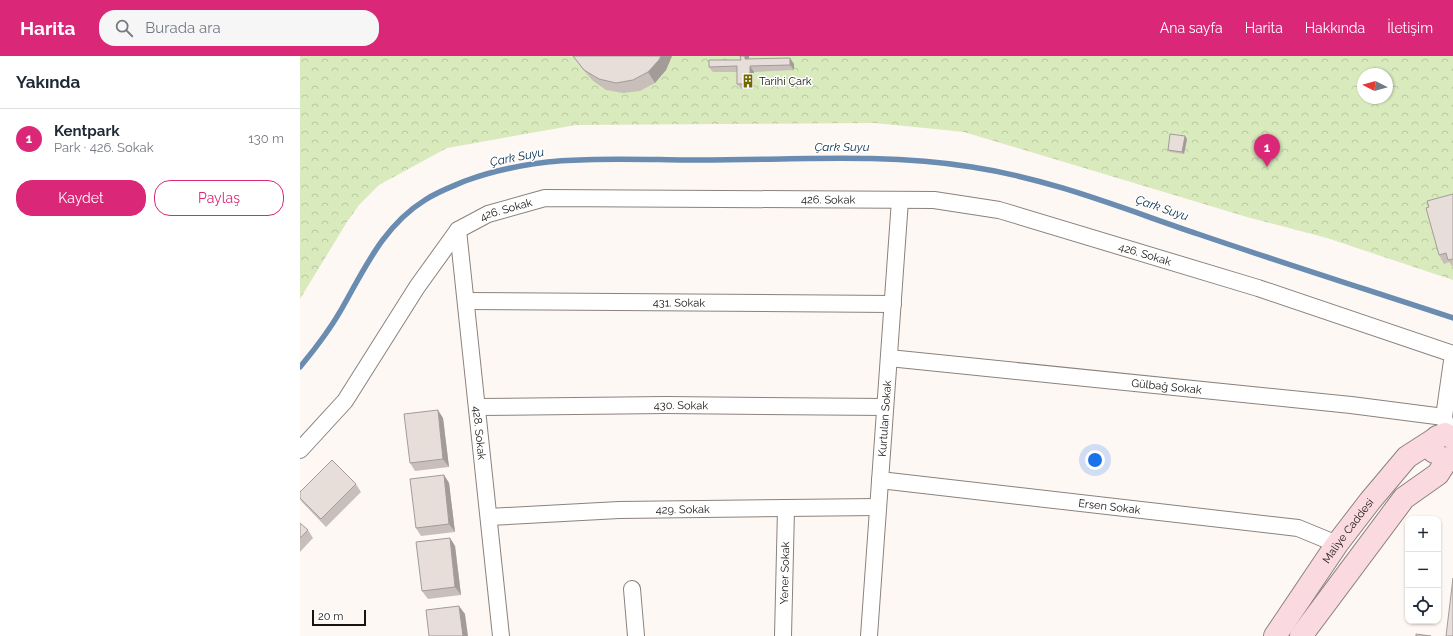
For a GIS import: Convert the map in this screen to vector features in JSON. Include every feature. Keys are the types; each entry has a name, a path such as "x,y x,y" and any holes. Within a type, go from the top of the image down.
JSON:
{"main road":[{"name":"Maliye Caddesi","path":"1275,636 1337,544 1407,457 1448,439"},
{"path":"1301,636 1404,498 1438,474 1448,439"}],"street":[{"name":"426. Sokak","path":"300,450 345,401 417,287 458,230 488,214 545,198 934,200 999,210 1258,288 1453,354"},
{"name":"Kurtulan Sokak","path":"869,636 900,200"},
{"name":"428. Sokak","path":"458,230 501,636"},
{"name":"431. Sokak","path":"466,301 892,304"},
{"path":"1448,439 1453,354"},
{"name":"Gülbağ Sokak","path":"889,358 1344,404 1448,439"},
{"name":"430. Sokak","path":"477,407 666,405 885,407"},
{"name":"Ersen Sokak","path":"880,480 1298,528 1337,544"},
{"name":"429. Sokak","path":"489,518 619,510 878,507"},
{"name":"Yener Sokak","path":"783,636 786,509"},
{"path":"632,589 636,636"}],"green space":[{"path":"300,56 1453,56 1453,280 1327,238 1247,217 964,132 875,123 576,125 447,148 379,185 359,205 300,299"}],"building":[{"path":"573,56 661,56 648,72 633,80 616,83 599,79 584,70"},
{"path":"740,56 745,56 745,59 790,58 790,65 750,66 750,84 737,84 737,66 709,67 709,60 741,60"},
{"path":"1170,134 1185,136 1182,152 1168,150"},
{"path":"1453,194 1453,259 1448,260 1446,253 1439,255 1426,208 1429,207 1427,201"},
{"path":"438,410 443,459 410,463 404,414"},
{"path":"332,460 356,484 321,519 300,498 300,492"},
{"path":"444,475 449,524 416,528 410,479"},
{"path":"300,523 308,530 300,538"},
{"path":"450,538 455,587 422,591 416,542"},
{"path":"1453,578 1453,636 1446,636"},
{"path":"459,606 463,636 429,636 426,610"},
{"path":"1416,634 1431,636 1416,636"}],"waterway":[{"name":"Çark Suyu","path":"300,367 332,325 376,250 397,223 410,211 439,192 465,181 493,172 520,166 574,160 865,158 936,162 1001,172 1087,196 1230,245 1453,318"}],"place":[{"name":"Tarihi Çark","path":"748,81"},
{"name":"Kentpark","path":"1267,167"}]}
